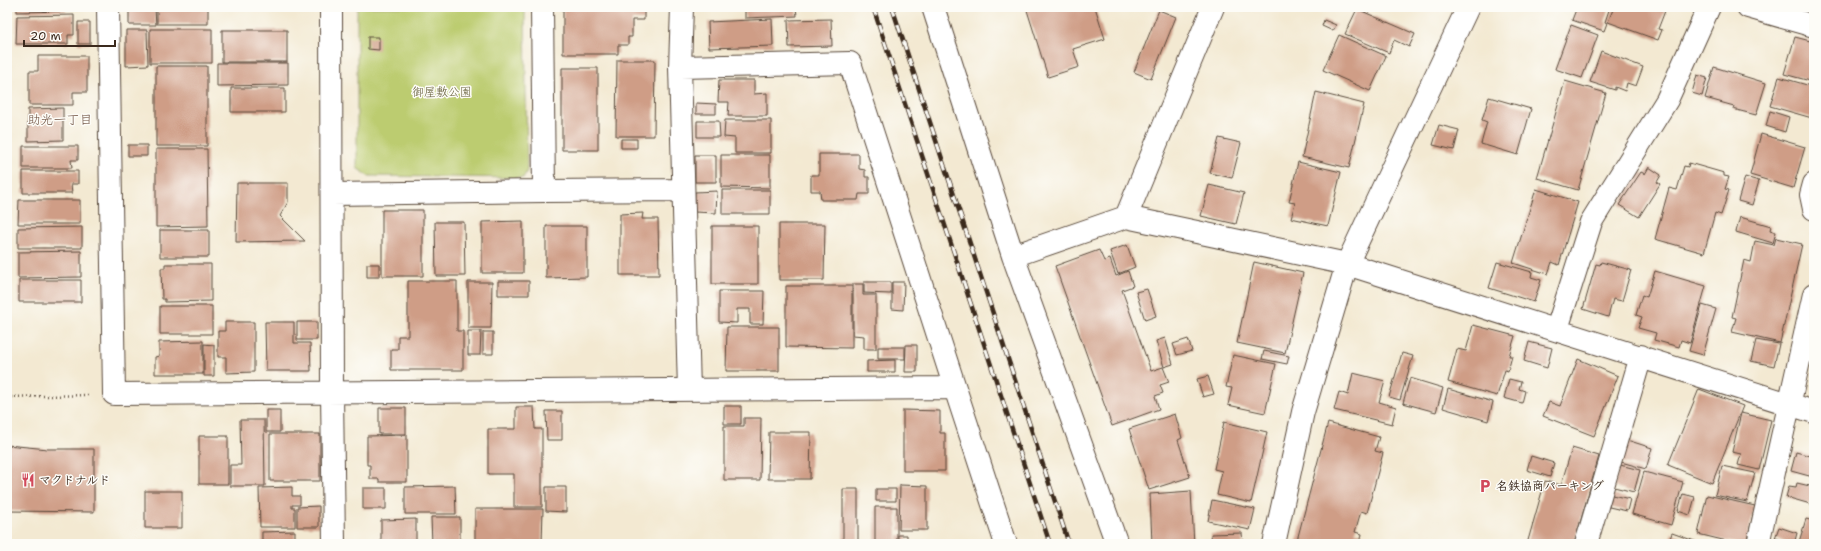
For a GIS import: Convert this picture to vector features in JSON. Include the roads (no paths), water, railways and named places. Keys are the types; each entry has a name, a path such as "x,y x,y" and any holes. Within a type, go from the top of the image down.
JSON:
{"street":[{"path":"108,7 114,394 955,388"},
{"path":"331,7 334,544"},
{"path":"542,7 544,191"},
{"path":"682,7 680,66 689,390"},
{"path":"933,7 1013,256 1117,544"},
{"path":"1126,217 1213,7"},
{"path":"1274,544 1303,412 1347,264 1468,7"},
{"path":"1557,329 1591,222 1667,100 1709,7"},
{"path":"1748,7 1814,26"},
{"path":"680,66 850,63 1006,544"},
{"path":"1814,184 1811,195 1814,209"},
{"path":"332,194 684,190"},
{"path":"1013,256 1126,217 1347,264 1557,329 1814,412"},
{"path":"1758,544 1814,294"},
{"path":"1586,544 1641,356"}],"railway":[{"path":"873,7 1050,544"},
{"path":"892,7 1069,544"}],"place":[{"name":"マクドナルド","path":"28,480"},
{"name":"名鉄協商パーキング","path":"1485,486"}],"district":[{"name":"助光一丁目","path":"60,119"}],"park label":[{"name":"御屋敷公園","path":"442,92"}]}
